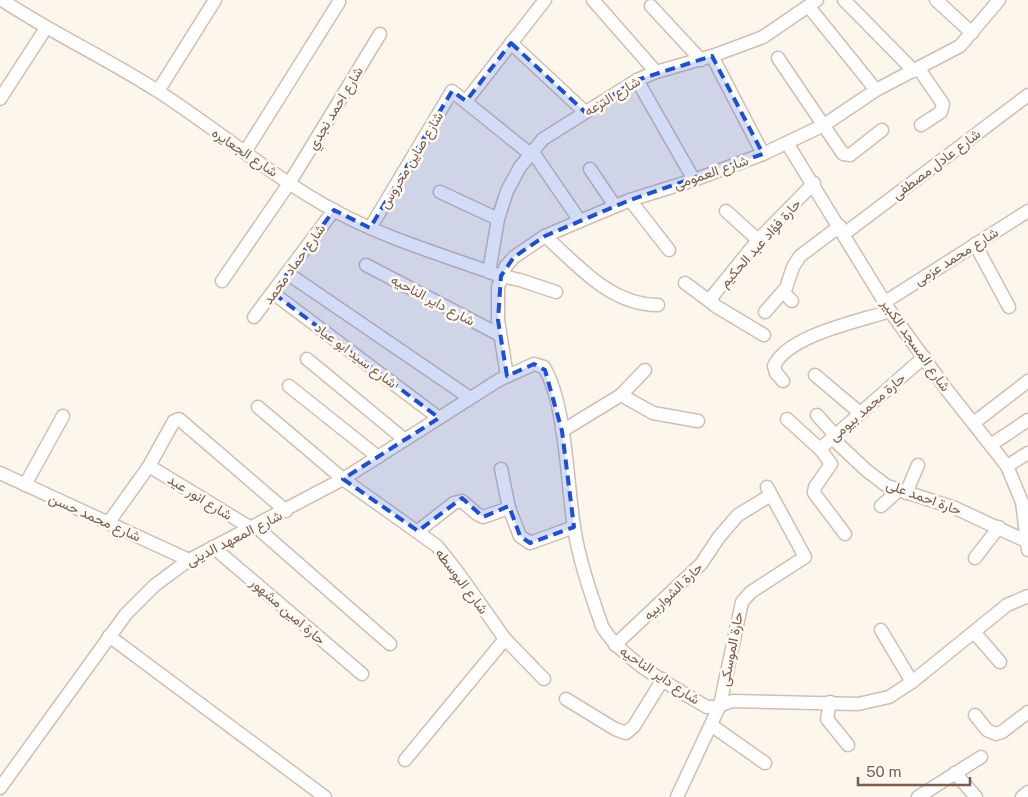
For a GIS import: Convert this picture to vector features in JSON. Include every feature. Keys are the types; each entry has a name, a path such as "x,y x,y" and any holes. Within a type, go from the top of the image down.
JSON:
{"street":[{"name":"شارع الجعايره","path":"2,0 46,28 95,52 158,91 245,152 334,210 370,228 495,274 529,282 556,292"},
{"path":"158,91 215,0"},
{"path":"545,0 466,101 531,152 580,221"},
{"path":"592,0 656,72"},
{"path":"844,0 916,70 943,104 941,112 921,125"},
{"path":"936,0 972,33"},
{"name":"شارع العمومى","path":"507,376 500,335 495,274 514,257 545,236 615,206 694,180 763,154 824,125 876,90 960,46 999,0"},
{"path":"245,152 340,2"},
{"path":"812,4 876,90"},
{"name":"شارع الترعه","path":"495,274 498,219 507,191 531,152 543,139 638,80 656,72 706,58 763,37 812,4"},
{"path":"651,6 706,58 763,154"},
{"path":"0,99 46,28"},
{"name":"شارع احمد نجدي","path":"222,281 290,182 380,34"},
{"path":"511,43 585,112"},
{"path":"778,58 845,155 850,155 882,130"},
{"path":"638,80 694,180"},
{"name":"شارع صاين محروس","path":"370,228 452,91 466,101"},
{"name":"شارع عادل مصطفى","path":"765,312 783,292 800,256 842,230 1028,95"},
{"name":"شارع المسجد الكبير","path":"788,143 887,306 947,390 992,444 1007,466 1016,483 1026,514 1027,545"},
{"path":"590,169 615,206"},
{"name":"حارة فؤاد عبد الحكيم","path":"764,336 712,303 711,298 758,240 814,183"},
{"path":"440,192 498,219"},
{"path":"630,200 669,250"},
{"name":"شارع حماد محمد","path":"254,317 334,210"},
{"path":"726,211 758,240"},
{"name":"شارع محمد عزمى","path":"783,381 776,373 774,366 794,345 887,306 975,244 1028,211"},
{"path":"545,236 607,291 631,302 658,305"},
{"path":"975,244 1009,307"},
{"name":"شارع داير الناحيه","path":"366,265 500,335"},
{"path":"287,273 470,398"},
{"path":"685,283 712,303"},
{"path":"783,292 792,301"},
{"name":"شارع سيد ابو عياد","path":"273,293 439,418"},
{"name":"حارة محمد بيومى","path":"845,534 814,493 814,487 831,464 821,450 833,436 924,357"},
{"path":"307,359 405,440"},
{"name":"شارع داير الناحيه","path":"534,364 544,367 553,387 562,431 577,548 600,620 615,645 663,679 708,707 732,701 858,704 889,697 912,682 1007,605 1026,601"},
{"name":"شارع المعهد الدينى","path":"0,788 109,636 140,599 189,560 286,511 343,479 470,398 507,376 534,364"},
{"path":"562,431 621,395 645,370"},
{"path":"815,375 860,413"},
{"path":"974,422 1028,381"},
{"path":"289,386 378,457"},
{"path":"621,395 653,413 665,417 698,421"},
{"name":"شارع البوسطه","path":"258,407 343,479 418,531 449,559 505,639 544,679"},
{"name":"حارة احمد على","path":"816,415 833,436 879,481 902,492 955,508 999,527 1027,545"},
{"path":"25,486 63,416"},
{"path":"110,522 149,466 174,421 179,419 286,511"},
{"path":"787,420 821,450"},
{"path":"992,444 1028,420"},
{"path":"1007,466 1028,453"},
{"path":"881,506 902,492 918,465"},
{"name":"شارع انور عيد","path":"149,466 253,527 390,644"},
{"path":"501,468 509,508 520,536 530,543 574,527"},
{"name":"شارع محمد حسن","path":"0,473 189,560"},
{"name":"حارة الشواربيه","path":"615,645 701,564 738,515 769,491"},
{"name":"حارة الموسكى","path":"720,705 742,602 751,592 805,557 769,491"},
{"path":"418,531 458,501 466,503 483,517 509,508"},
{"path":"976,558 999,527"},
{"name":"حارة امين مشهور","path":"213,547 362,674"},
{"path":"882,630 912,682"},
{"path":"974,632 1000,662"},
{"path":"109,636 324,797"},
{"path":"405,760 505,639"},
{"path":"566,699 615,729 626,733 634,726 663,679"},
{"path":"830,702 827,719 848,745"},
{"path":"678,797 720,705"},
{"path":"975,715 987,730 996,734 1002,732 1028,712"},
{"path":"712,725 765,763"},
{"path":"918,797 981,757"},
{"path":"955,773 976,797"},
{"path":"1022,797 1028,792"}],"highlighted area":[{"path":"511,43 585,112 637,80 712,56 763,154 630,200 545,236 514,257 501,276 498,320 507,376 534,364 545,370 562,431 574,527 530,543 520,536 509,506 483,517 462,498 418,531 343,479 439,418 273,293 334,210 370,228 452,91 466,101"}]}
